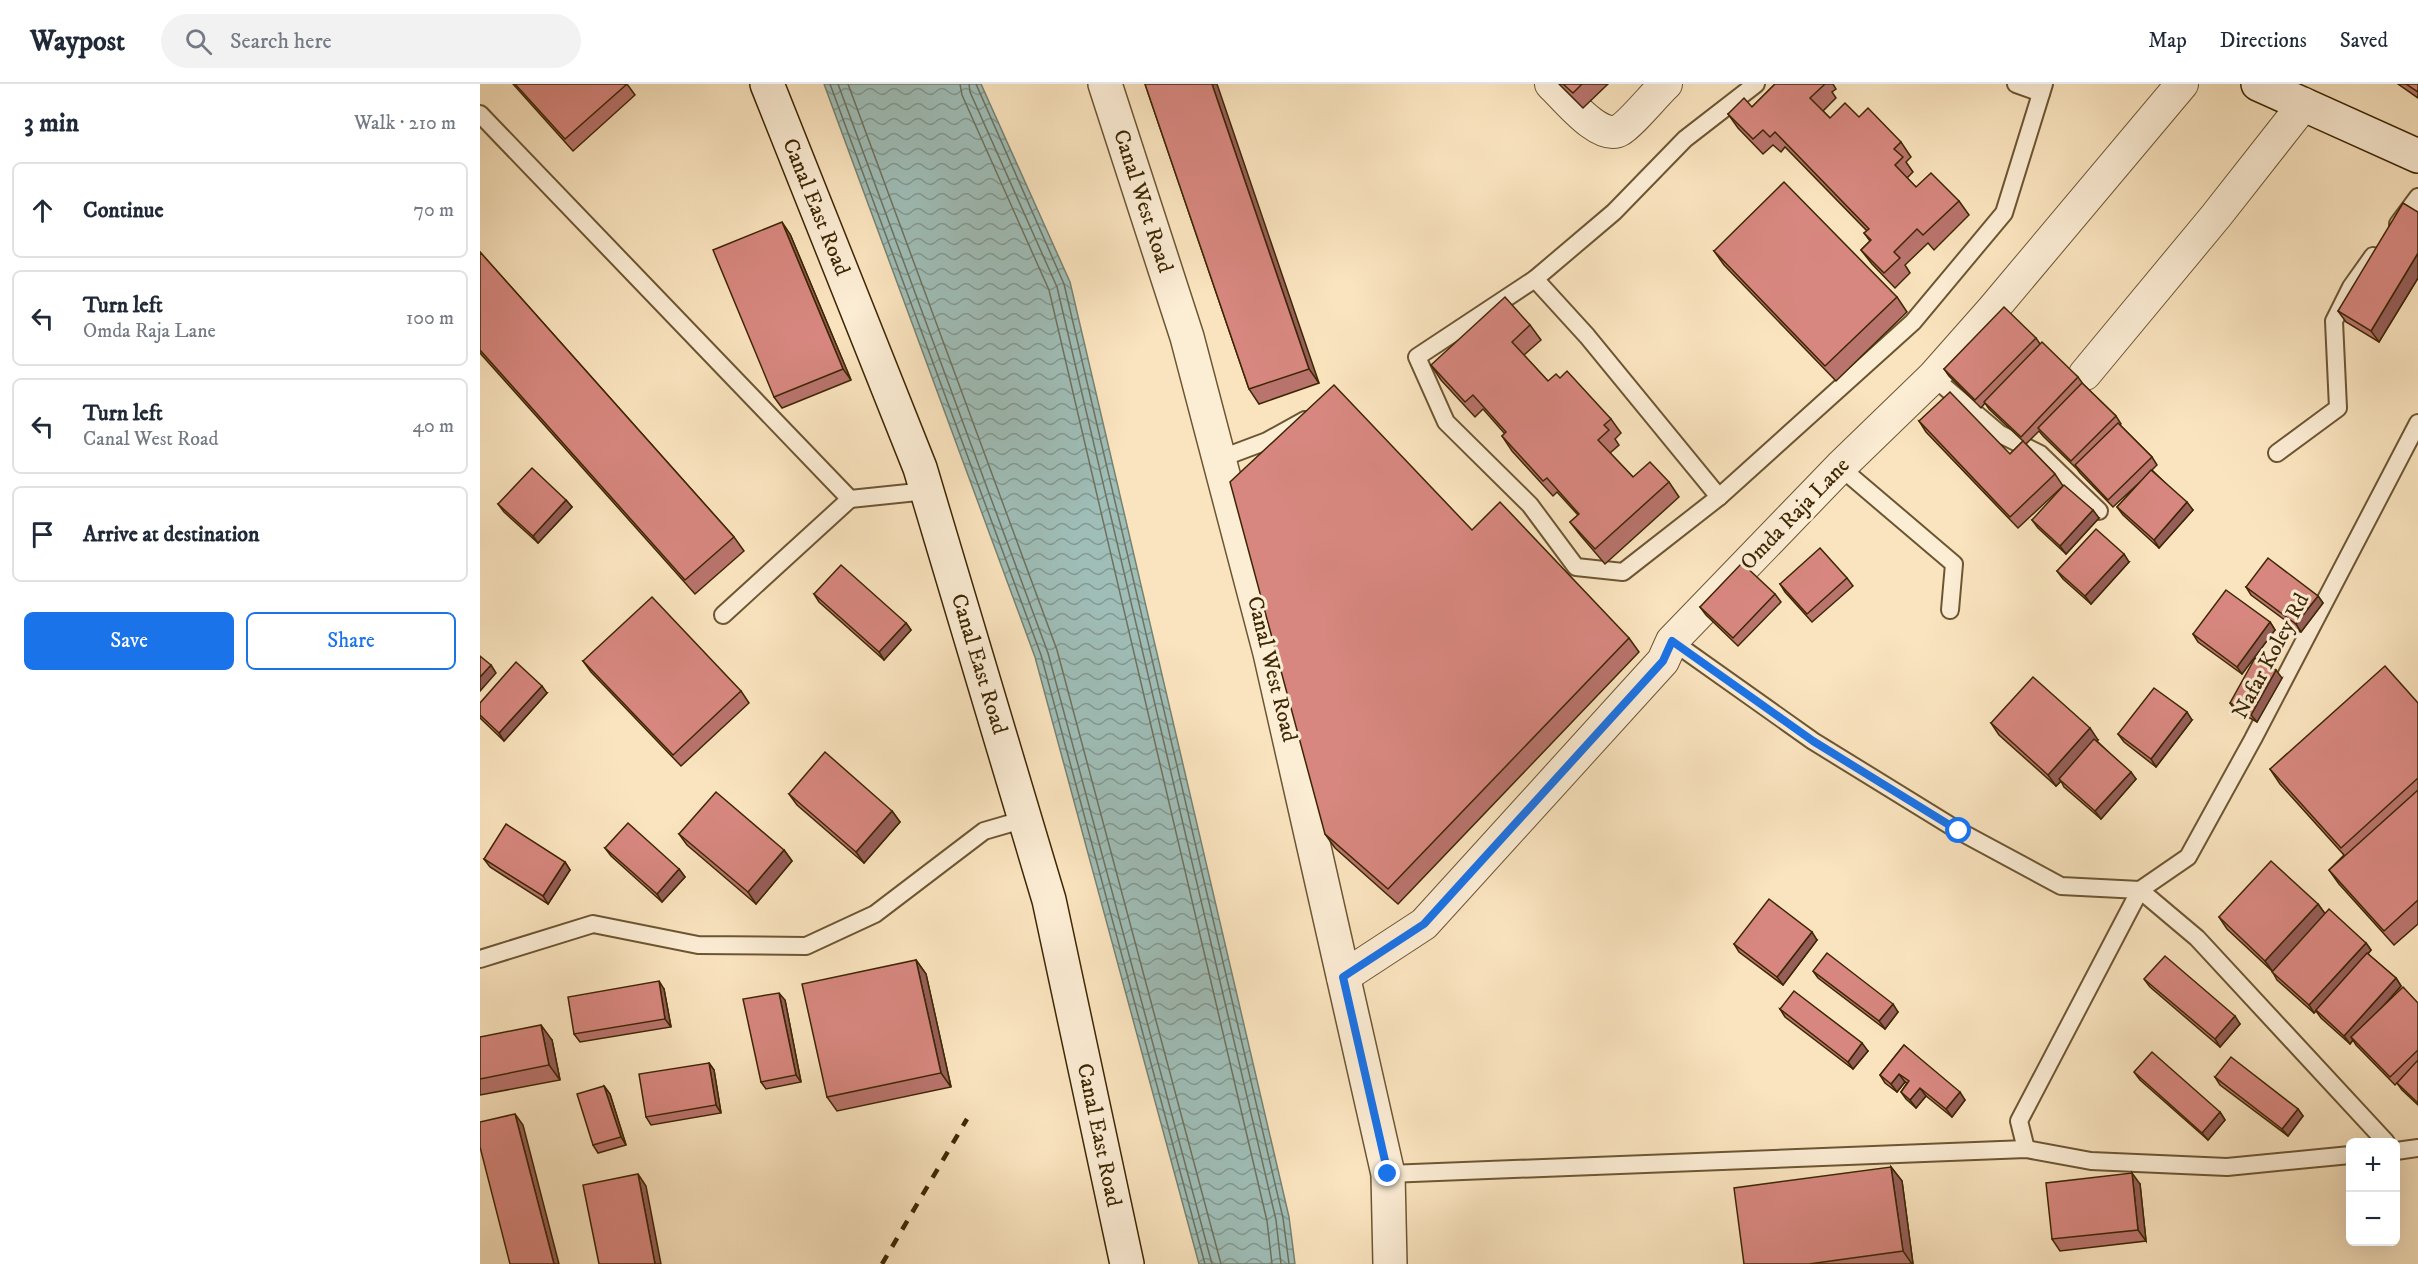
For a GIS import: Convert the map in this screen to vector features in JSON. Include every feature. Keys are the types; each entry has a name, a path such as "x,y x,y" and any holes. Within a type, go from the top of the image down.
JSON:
{"main road":[{"name":"Canal East Road","path":"767,84 920,468 1050,900 1127,1264"},
{"name":"Canal West Road","path":"1105,84 1187,337 1270,653 1388,1174 1390,1264"},
{"path":"2268,86 2418,156"}],"street":[{"path":"1551,84 1598,129 1610,134 1620,130 1666,84"},
{"name":"Omda Raja Lane","path":"1343,977 1424,924 1663,661 1672,641 1840,467 1933,377 2182,84"},
{"path":"2085,374 2216,216 2304,104"}],"lane":[{"path":"1756,84 1685,139 1614,212 1534,279 1417,357 1446,422 1530,505 1576,567 1623,572 1719,497 1913,322 2004,213 2042,88 2016,84"},
{"path":"480,114 850,499"},
{"path":"2277,453 2338,408 2334,321 2351,287 2418,197"},
{"path":"1534,279 1587,336 1719,497"},
{"path":"1933,377 2000,434 2040,454 2099,511"},
{"path":"1219,459 1266,441 1319,413"},
{"name":"Nafar Koley Rd","path":"2140,890 2188,857 2253,739 2418,423"},
{"path":"1840,467 1954,564 1950,610"},
{"path":"723,615 850,499 927,491"},
{"path":"1672,641 1813,741 1959,831 2061,886 2140,890 2197,938 2381,1138"},
{"path":"480,959 593,924 698,945 806,946 875,914 984,831 1025,819"},
{"path":"2026,1149 2019,1121 2140,890"},
{"path":"2400,1150 2418,1148"},
{"path":"1388,1174 2026,1149 2091,1161 2227,1167 2346,1155"}],"water":[{"path":"824,84 981,84 1070,282 1289,1217 1295,1264 1199,1264 1035,657"}],"building":[{"path":"515,84 627,84 565,139"},
{"path":"1145,84 1212,84 1309,369 1249,389"},
{"path":"1563,84 1582,84 1573,93"},
{"path":"1775,84 1825,84 1810,98 1830,118 1845,103 1859,117 1868,108 1901,142 1894,149 1903,157 1895,165 1916,187 1931,173 1959,201 1923,235 1917,229 1894,252 1900,258 1884,273 1861,250 1871,240 1864,233 1869,229 1775,132 1770,137 1763,130 1753,139 1728,114 1744,98 1752,107"},
{"path":"2406,84 2418,84 2418,92"},
{"path":"1784,182 1897,297 1825,366 1714,251"},
{"path":"2403,203 2418,212 2418,253 2371,331 2338,311"},
{"path":"782,222 843,369 774,397 713,250"},
{"path":"480,252 734,537 685,580 480,350"},
{"path":"1505,297 1530,325 1512,342 1548,381 1556,374 1560,378 1567,371 1611,419 1604,425 1609,430 1598,440 1633,477 1650,462 1669,482 1595,549 1570,522 1579,514 1547,478 1543,481 1502,436 1506,432 1473,395 1465,402 1431,365"},
{"path":"2004,307 2036,338 1975,400 1944,369"},
{"path":"2042,342 2078,377 2021,437 1984,402"},
{"path":"2082,383 2116,416 2071,461 2038,428"},
{"path":"1334,385 1472,530 1500,502 1629,638 1388,889 1325,834 1230,482"},
{"path":"1950,392 2010,454 2023,441 2055,474 2010,517 1919,421"},
{"path":"2118,423 2152,457 2108,500 2075,465"},
{"path":"532,468 566,500 533,536 498,504"},
{"path":"2151,470 2187,502 2154,540 2117,507"},
{"path":"2064,485 2093,510 2060,546 2032,520"},
{"path":"2096,529 2124,554 2085,596 2057,571"},
{"path":"1820,548 1847,578 1807,614 1780,584"},
{"path":"2268,558 2318,596 2296,624 2246,587"},
{"path":"1742,563 1775,594 1733,638 1700,607"},
{"path":"841,565 906,623 879,652 814,594"},
{"path":"2226,590 2270,622 2237,667 2193,634"},
{"path":"652,597 741,691 673,755 583,661"},
{"path":"480,656 491,665 480,677"},
{"path":"2255,658 2276,670 2251,715 2230,703"},
{"path":"516,662 542,686 499,733 480,715 480,703"},
{"path":"2385,666 2418,703 2418,778 2341,848 2270,769"},
{"path":"2033,677 2090,728 2048,775 1991,723"},
{"path":"2154,688 2187,712 2151,759 2118,734"},
{"path":"2094,739 2131,772 2095,811 2059,779"},
{"path":"825,752 892,811 856,852 789,794"},
{"path":"2418,790 2418,900 2384,931 2329,870"},
{"path":"716,792 784,850 748,892 679,834"},
{"path":"628,823 679,869 657,894 605,848"},
{"path":"506,824 565,862 543,896 484,859"},
{"path":"2271,861 2318,904 2265,961 2219,917"},
{"path":"1769,899 1812,932 1777,977 1734,944"},
{"path":"2329,909 2366,943 2309,1005 2272,972"},
{"path":"1827,953 1893,1004 1879,1021 1813,971"},
{"path":"2367,953 2396,978 2344,1036 2316,1010"},
{"path":"2165,956 2235,1016 2215,1039 2144,979"},
{"path":"916,960 941,1073 827,1097 802,984"},
{"path":"659,981 665,1019 574,1034 568,997"},
{"path":"2403,987 2418,1003 2418,1050 2390,1077 2351,1037"},
{"path":"1794,991 1862,1043 1848,1062 1780,1009"},
{"path":"779,993 796,1075 761,1082 743,999"},
{"path":"541,1025 549,1065 480,1079 480,1037"},
{"path":"1904,1045 1960,1092 1946,1109 1920,1088 1910,1100 1901,1092 1909,1081 1899,1074 1891,1084 1880,1075"},
{"path":"2152,1052 2220,1112 2202,1133 2134,1072"},
{"path":"2231,1057 2298,1109 2282,1129 2215,1077"},
{"path":"2418,1060 2418,1103 2397,1083"},
{"path":"709,1063 716,1105 646,1117 639,1074"},
{"path":"604,1086 621,1137 593,1145 577,1094"},
{"path":"515,1114 554,1264 510,1264 480,1147 480,1122"},
{"path":"1891,1167 1903,1251 1809,1264 1744,1264 1734,1188"},
{"path":"2132,1173 2138,1230 2052,1239 2046,1183"},
{"path":"638,1174 655,1264 599,1264 583,1185"}],"railway":[{"path":"882,1264 967,1119"}],"route":[{"path":"1388,1174 1343,977 1424,924 1663,661 1672,641 1813,741 1959,831"}]}
